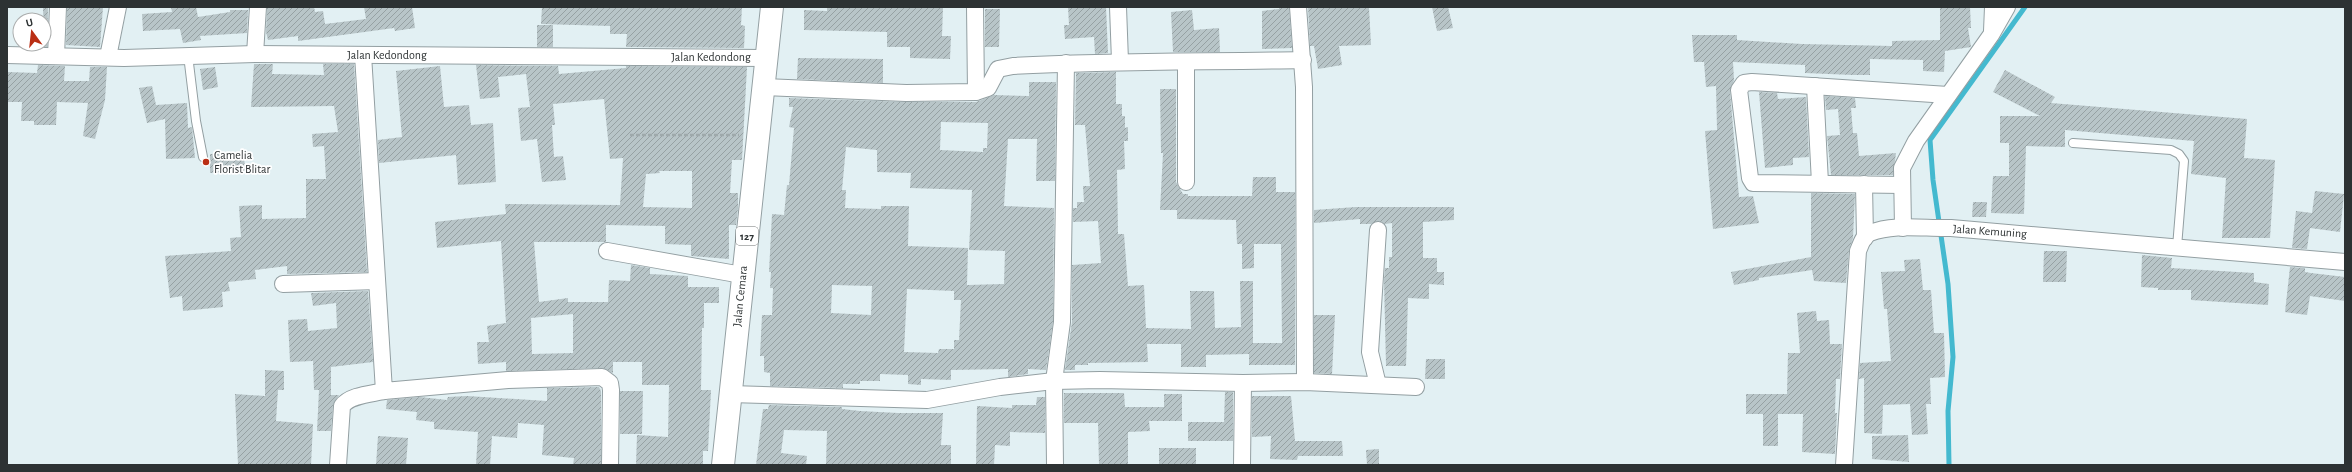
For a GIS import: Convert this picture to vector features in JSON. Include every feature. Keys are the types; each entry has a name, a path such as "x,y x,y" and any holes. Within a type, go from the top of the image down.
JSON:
{"main road":[{"name":"Jalan Cemara","path":"723,465 742,275 760,135 766,58 772,7"}],"street":[{"path":"56,56 58,7"},
{"path":"114,58 118,7"},
{"path":"255,54 258,7"},
{"path":"974,7 976,92"},
{"path":"1118,7 1120,61"},
{"path":"1298,7 1303,60 1305,382"},
{"path":"1991,35 1993,7"},
{"path":"1903,228 1902,168 1906,159 1991,35 2007,7"},
{"name":"Jalan Kedondong","path":"7,55 114,58 255,54 766,58"},
{"path":"363,55 384,391"},
{"path":"764,87 906,93 976,92 985,90 994,73 1002,67 1120,61 1186,62 1303,60"},
{"path":"1186,62 1186,182"},
{"path":"1055,465 1054,381 1062,322 1066,63"},
{"path":"1902,185 1753,183 1751,181 1739,90 1744,83 1752,82 1948,96"},
{"path":"1815,86 1820,183"},
{"path":"1844,465 1858,251 1865,238 1864,184"},
{"name":"Jalan Kemuning","path":"1865,238 1869,234 1903,228 1951,228 2345,262"},
{"path":"1378,230 1370,352 1378,385"},
{"path":"607,251 742,275"},
{"path":"284,284 377,281"},
{"path":"338,465 342,406 346,401 352,398 384,391 508,380 602,377 610,383 611,390 610,465"},
{"path":"730,394 927,400 1000,387 1054,381 1243,383 1305,382 1416,387"},
{"path":"1242,465 1243,383"}],"lane":[{"path":"188,55 196,121 203,157"},
{"path":"2073,143 2171,150 2179,154 2184,161 2177,247"}],"path":[{"path":"630,136 760,135"}],"building":[{"path":"43,7 48,7 48,12 43,12"},
{"path":"67,7 103,7 100,47 66,45"},
{"path":"171,7 196,7 198,17 230,12 230,10 248,10 247,33 200,36 201,40 183,43 180,29 143,31 142,14 172,12"},
{"path":"267,7 314,7 315,12 323,11 325,24 366,19 364,7 412,7 415,28 395,31 394,28 298,41 298,36 268,40 266,32"},
{"path":"542,7 742,7 741,25 745,26 744,48 626,47 627,34 610,34 610,26 541,24"},
{"path":"827,7 943,7 942,36 951,36 950,59 910,58 910,47 887,47 887,32 804,30 804,10 827,11"},
{"path":"1068,7 1106,7 1108,53 1095,54 1094,37 1065,39 1064,25 1069,25"},
{"path":"1279,7 1289,7 1292,48 1262,49 1262,11 1279,9"},
{"path":"1308,7 1369,7 1371,45 1339,46 1342,65 1318,69 1314,46 1310,46"},
{"path":"1432,7 1448,7 1453,28 1437,31"},
{"path":"1940,7 1970,7 1971,28 1968,28 1971,47 1945,51 1944,72 1923,71 1923,60 1870,59 1870,75 1805,73 1805,65 1733,62 1734,80 1730,91 1739,197 1753,196 1759,223 1713,229 1705,131 1717,130 1716,86 1706,87 1704,62 1694,62 1692,35 1737,35 1737,40 1802,44 1892,46 1892,41 1940,40"},
{"path":"985,9 1000,9 999,47 985,47"},
{"path":"1192,10 1194,30 1219,28 1220,52 1173,52 1171,12"},
{"path":"537,25 553,25 553,47 537,47"},
{"path":"798,58 883,59 883,83 797,79"},
{"path":"254,64 273,64 272,74 324,75 323,64 354,64 367,272 287,274 287,266 255,270 256,279 228,282 230,291 222,292 223,307 183,311 182,296 170,298 165,256 231,251 230,238 241,237 239,206 262,205 262,219 306,218 306,179 326,179 324,146 313,147 312,134 338,132 334,106 251,107"},
{"path":"38,65 65,66 64,81 89,81 90,67 107,67 105,100 95,139 83,136 88,103 57,102 56,125 34,125 34,121 21,121 22,102 7,102 7,72 37,73"},
{"path":"476,65 558,66 559,74 626,68 626,66 747,67 742,160 732,160 730,193 738,193 738,208 736,225 729,225 729,259 691,256 691,245 665,244 665,226 606,225 606,242 534,242 539,302 568,298 568,302 608,302 609,280 630,281 631,265 650,268 650,274 688,276 688,287 719,287 719,303 704,303 701,390 711,390 708,451 703,451 703,465 636,465 637,435 668,437 669,385 642,385 642,362 613,362 613,373 602,368 506,371 506,362 478,364 477,342 489,342 487,326 506,323 501,241 437,248 435,222 506,214 505,204 620,205 623,158 610,159 604,99 553,104 555,125 552,125 554,157 563,156 566,180 542,182 537,139 521,141 518,108 530,107 526,74 498,77 500,97 480,99","holes":["659,171 692,171 692,208 643,207 646,174 660,173","573,314 573,353 532,354 531,318"]},
{"path":"440,66 444,107 469,105 471,125 493,123 496,182 458,185 456,155 379,163 378,140 402,137 396,71"},
{"path":"215,67 218,87 203,90 200,69"},
{"path":"2005,70 2055,97 2051,103 2247,119 2244,158 2275,160 2270,238 2222,238 2226,178 2191,174 2194,141 2065,130 2065,147 2026,146 2024,214 1991,213 1993,176 2009,176 2009,143 2000,143 2000,116 2040,116 1993,92"},
{"path":"1116,72 1116,104 1122,104 1122,116 1125,116 1125,128 1128,127 1128,141 1124,141 1125,169 1117,170 1118,234 1124,234 1128,286 1144,285 1146,328 1191,329 1190,291 1214,291 1215,328 1241,327 1240,281 1253,281 1253,343 1282,343 1281,244 1254,244 1254,268 1242,269 1242,244 1237,244 1236,220 1177,219 1177,210 1160,210 1163,153 1161,153 1160,89 1176,89 1176,182 1183,194 1188,194 1188,196 1252,196 1253,177 1276,177 1276,192 1295,192 1295,365 1249,365 1249,354 1206,355 1206,367 1181,367 1181,344 1147,344 1148,362 1088,363 1088,365 1075,365 1075,370 1065,370 1072,322 1072,265 1101,263 1098,221 1073,222 1073,208 1077,208 1077,202 1084,202 1083,186 1090,186 1085,125 1075,125 1076,73"},
{"path":"1029,82 1056,82 1055,181 1036,181 1037,139 1008,139 1004,206 1054,208 1053,321 1046,370 1028,369 1028,374 1008,377 1008,369 951,370 951,380 921,379 921,385 908,384 908,375 880,374 880,381 860,381 860,384 843,384 843,388 770,386 770,373 764,372 764,356 760,356 762,315 772,315 773,288 770,288 771,272 769,272 772,214 784,215 787,185 789,185 794,128 789,127 793,107 789,107 789,98 906,102 976,102 994,95 1029,96","holes":["941,122 988,123 987,148 983,148 983,152 940,150","846,147 877,150 877,172 911,173 910,188 972,190 969,250 1005,251 1004,284 967,285 968,248 908,246 909,206 881,206 881,209 845,208 846,190 842,190","832,285 872,286 871,315 831,313","907,289 954,291 954,300 961,300 959,340 954,340 954,349 939,349 938,353 904,352"]},
{"path":"152,86 156,105 187,103 188,128 192,127 195,158 166,159 165,119 147,123 139,88"},
{"path":"1759,92 1777,93 1778,99 1806,97 1809,157 1793,158 1793,165 1765,168"},
{"path":"1825,96 1855,98 1856,108 1851,108 1853,133 1857,133 1859,156 1896,153 1893,175 1831,175 1827,136 1840,135 1838,109 1826,110"},
{"path":"244,153 245,171 210,173 210,154"},
{"path":"2315,191 2344,194 2340,232 2310,228 2307,249 2292,248 2296,211 2312,213"},
{"path":"1811,193 1855,194 1853,238 1849,250 1846,283 1814,281 1812,270 1759,278 1759,280 1734,285 1731,272 1811,257"},
{"path":"1973,202 1987,202 1986,217 1972,217"},
{"path":"1356,207 1454,207 1454,220 1423,222 1423,258 1437,258 1437,272 1444,272 1444,285 1429,284 1429,299 1408,298 1406,366 1386,366 1384,280 1385,268 1389,268 1389,257 1392,257 1392,223 1385,224 1378,221 1371,224 1360,224 1360,219 1314,223 1314,210"},
{"path":"2044,251 2067,251 2066,282 2043,282"},
{"path":"2142,255 2172,258 2171,268 2254,273 2254,282 2269,284 2268,305 2191,300 2191,290 2158,290 2158,288 2141,287"},
{"path":"1920,259 1923,290 1931,290 1934,333 1944,333 1945,377 1930,378 1931,404 1926,404 1928,434 1912,435 1910,404 1883,405 1882,434 1864,433 1864,378 1859,379 1860,363 1891,361 1887,309 1884,309 1881,272 1905,271 1904,260"},
{"path":"2290,267 2305,268 2305,272 2345,277 2345,301 2310,296 2307,315 2285,312"},
{"path":"368,291 373,362 331,367 331,395 339,395 333,405 331,431 317,431 319,390 314,390 313,361 290,362 288,320 307,319 308,331 337,328 336,303 313,306 311,293"},
{"path":"1816,311 1817,321 1829,320 1830,344 1842,344 1840,379 1836,379 1835,413 1837,413 1835,454 1802,452 1803,414 1778,414 1778,446 1763,446 1763,414 1746,414 1746,394 1787,394 1788,353 1800,353 1797,313"},
{"path":"1314,315 1335,315 1332,374 1314,373"},
{"path":"1426,359 1445,359 1445,379 1425,379"},
{"path":"265,370 284,371 284,390 278,390 276,421 313,424 311,465 238,465 235,394 265,396"},
{"path":"599,387 601,391 601,465 573,465 574,458 542,455 544,425 518,423 517,438 492,436 490,465 476,465 478,432 434,429 434,422 416,420 417,412 386,409 387,400 420,397 447,400 448,397 467,396 547,401 547,388"},
{"path":"620,391 643,391 642,434 620,434"},
{"path":"1225,392 1233,392 1233,441 1188,441 1188,422 1224,422"},
{"path":"1064,393 1124,393 1125,407 1164,407 1164,394 1182,394 1182,421 1149,421 1150,431 1128,432 1128,465 1099,465 1098,423 1064,423"},
{"path":"1252,396 1291,396 1295,441 1342,441 1343,456 1298,456 1297,460 1270,459 1271,436 1252,437"},
{"path":"1037,397 1045,397 1045,433 1010,432 1010,446 995,445 994,465 976,465 977,406 1012,408 1012,405 1036,405"},
{"path":"769,405 842,407 842,409 860,411 898,413 943,413 941,445 951,445 951,464 826,465 827,431 784,430 781,453 807,456 806,465 756,465 763,409 768,409"},
{"path":"1908,435 1909,462 1872,459 1872,436"},
{"path":"378,436 408,438 406,465 376,465"},
{"path":"1159,448 1196,448 1196,465 1159,465"},
{"path":"1379,449 1379,465 1367,465 1366,450"}],"waterway":[{"path":"1949,465 1948,411 1953,357 1948,284 1933,180 1930,140 2025,7"}],"place":[{"name":"Camelia Florist Blitar","path":"206,162"}]}
